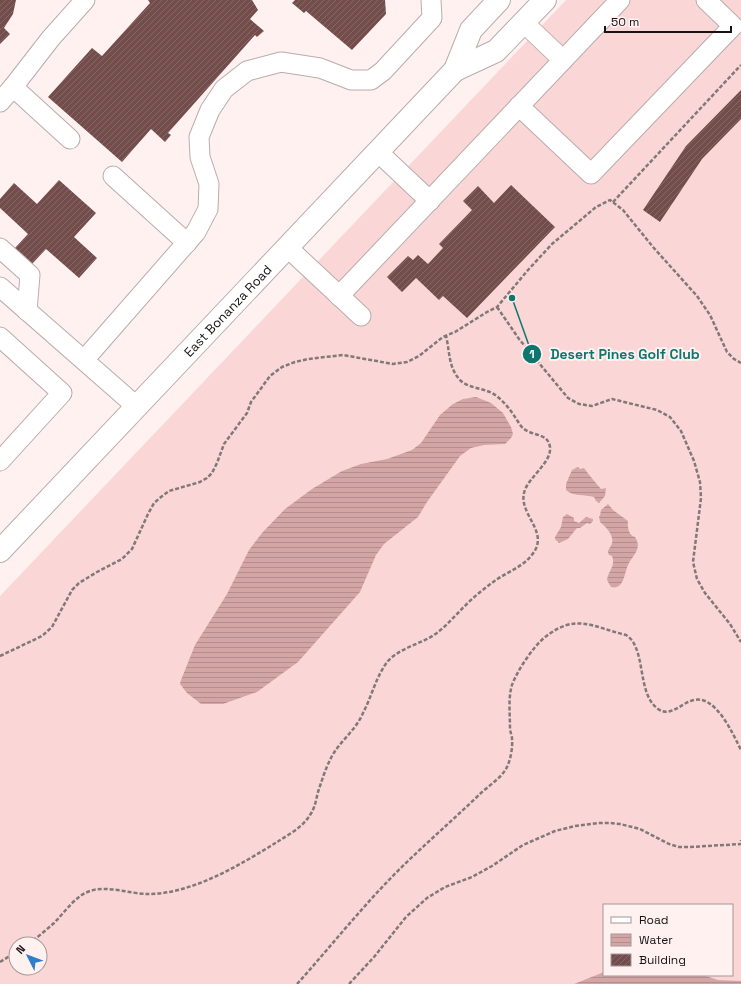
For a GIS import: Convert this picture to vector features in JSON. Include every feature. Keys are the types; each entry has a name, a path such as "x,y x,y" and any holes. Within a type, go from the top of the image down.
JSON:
{"main road":[{"name":"East Bonanza Road","path":"455,70 471,30 499,0"},
{"name":"East Bonanza Road","path":"0,551 455,70 496,51 545,0"}],"lane":[{"path":"0,102 51,38 85,0"},
{"path":"84,360 187,243 196,232 208,209 209,184 200,157 199,137 210,110 224,89 247,71 281,62 320,68 351,80 371,80 383,71 432,18 432,0"},
{"path":"339,296 620,0"},
{"path":"520,106 590,174 733,26 706,0"},
{"path":"523,22 563,60"},
{"path":"13,87 70,139"},
{"path":"377,151 430,201"},
{"path":"113,176 187,243"},
{"path":"287,247 361,316"},
{"path":"0,248 30,275 27,310"},
{"path":"0,287 136,406"},
{"path":"0,337 62,393 0,461"}],"path":[{"path":"613,202 741,65"},
{"path":"0,656 42,636 52,627 72,590 79,583 122,559 132,549 154,503 169,491 200,482 212,473 224,444 247,413 251,402 270,376 282,367 295,362 343,355 393,364 406,362 419,356 446,336 497,307 552,244 596,207 610,200 623,210 656,252 697,296 710,315 727,352 741,363"},
{"path":"497,307 519,339 568,398 579,404 592,406 612,399 657,410 670,417 681,431 694,461 700,482 701,498 693,562 697,578 705,593 730,624 741,642"},
{"path":"38,936 54,923 76,899 90,891 102,889 149,894 180,890 213,877 249,859 293,831 311,814 331,758 336,749 358,724 377,680 388,661 405,650 433,636 444,628 470,601 495,581 529,559 535,551 538,545 538,533 525,506 524,495 527,486 548,457 550,450 548,443 542,436 526,431 521,427 510,410 495,395 481,388 465,384 461,381 451,366 446,336"},
{"path":"297,984 383,885 506,769 511,754 513,741 510,729 512,685 526,659 543,638 560,627 576,622 584,623 626,635 632,639 636,647 645,689 649,698 658,709 669,712 696,699 708,702 719,712 732,731 741,750"},
{"path":"349,984 374,957 406,917 427,898 445,887 483,871 516,849 548,833 575,826 610,823 640,829 669,844 679,847 741,844"}],"shaded area":[{"path":"566,0 741,0 741,984 0,984 0,596"}],"water":[{"path":"476,397 491,403 503,413 511,427 513,434 511,438 505,444 484,445 471,448 460,456 418,517 384,544 376,555 360,592 298,662 257,692 223,704 201,704 187,693 180,684 195,645 227,594 249,550 262,533 285,509 312,489 342,471 361,464 387,459 412,450 421,443 440,415 453,404 463,399"},
{"path":"578,467 580,469 584,468 601,489 606,488 605,496 599,503 594,497 572,494 566,490 566,484 572,470"},
{"path":"608,504 613,510 628,521 629,531 631,535 635,537 638,545 621,584 615,587 611,587 607,580 613,563 612,556 609,555 608,552 612,543 612,537 600,522 599,516 601,510"},
{"path":"567,514 574,518 574,521 579,523 586,517 593,519 593,521 590,524 587,523 580,528 577,528 568,539 559,543 555,537 561,527 563,517"},
{"path":"603,972 603,976 706,976 718,980 741,981 741,984 574,984"}],"building":[{"path":"0,0 16,0 13,14 4,28 10,34 0,44"},
{"path":"148,0 252,0 258,10 250,19 264,31 257,37 255,35 168,133 171,135 165,142 151,129 122,162 48,97 92,48 102,56 150,3"},
{"path":"295,0 385,0 386,14 352,50 306,11 304,13 292,3"},
{"path":"741,90 741,119 702,159 660,222 643,210 686,146"},
{"path":"59,180 96,213 74,237 97,258 79,278 46,249 32,264 15,248 28,234 0,208 0,199 14,183 37,204"},
{"path":"511,185 555,227 467,318 443,296 439,300 416,278 402,292 387,277 408,256 413,260 418,255 428,264 443,248 439,244 472,210 463,201 478,186 494,203"}],"place":[{"name":"Desert Pines Golf Club","path":"512,298"}]}
